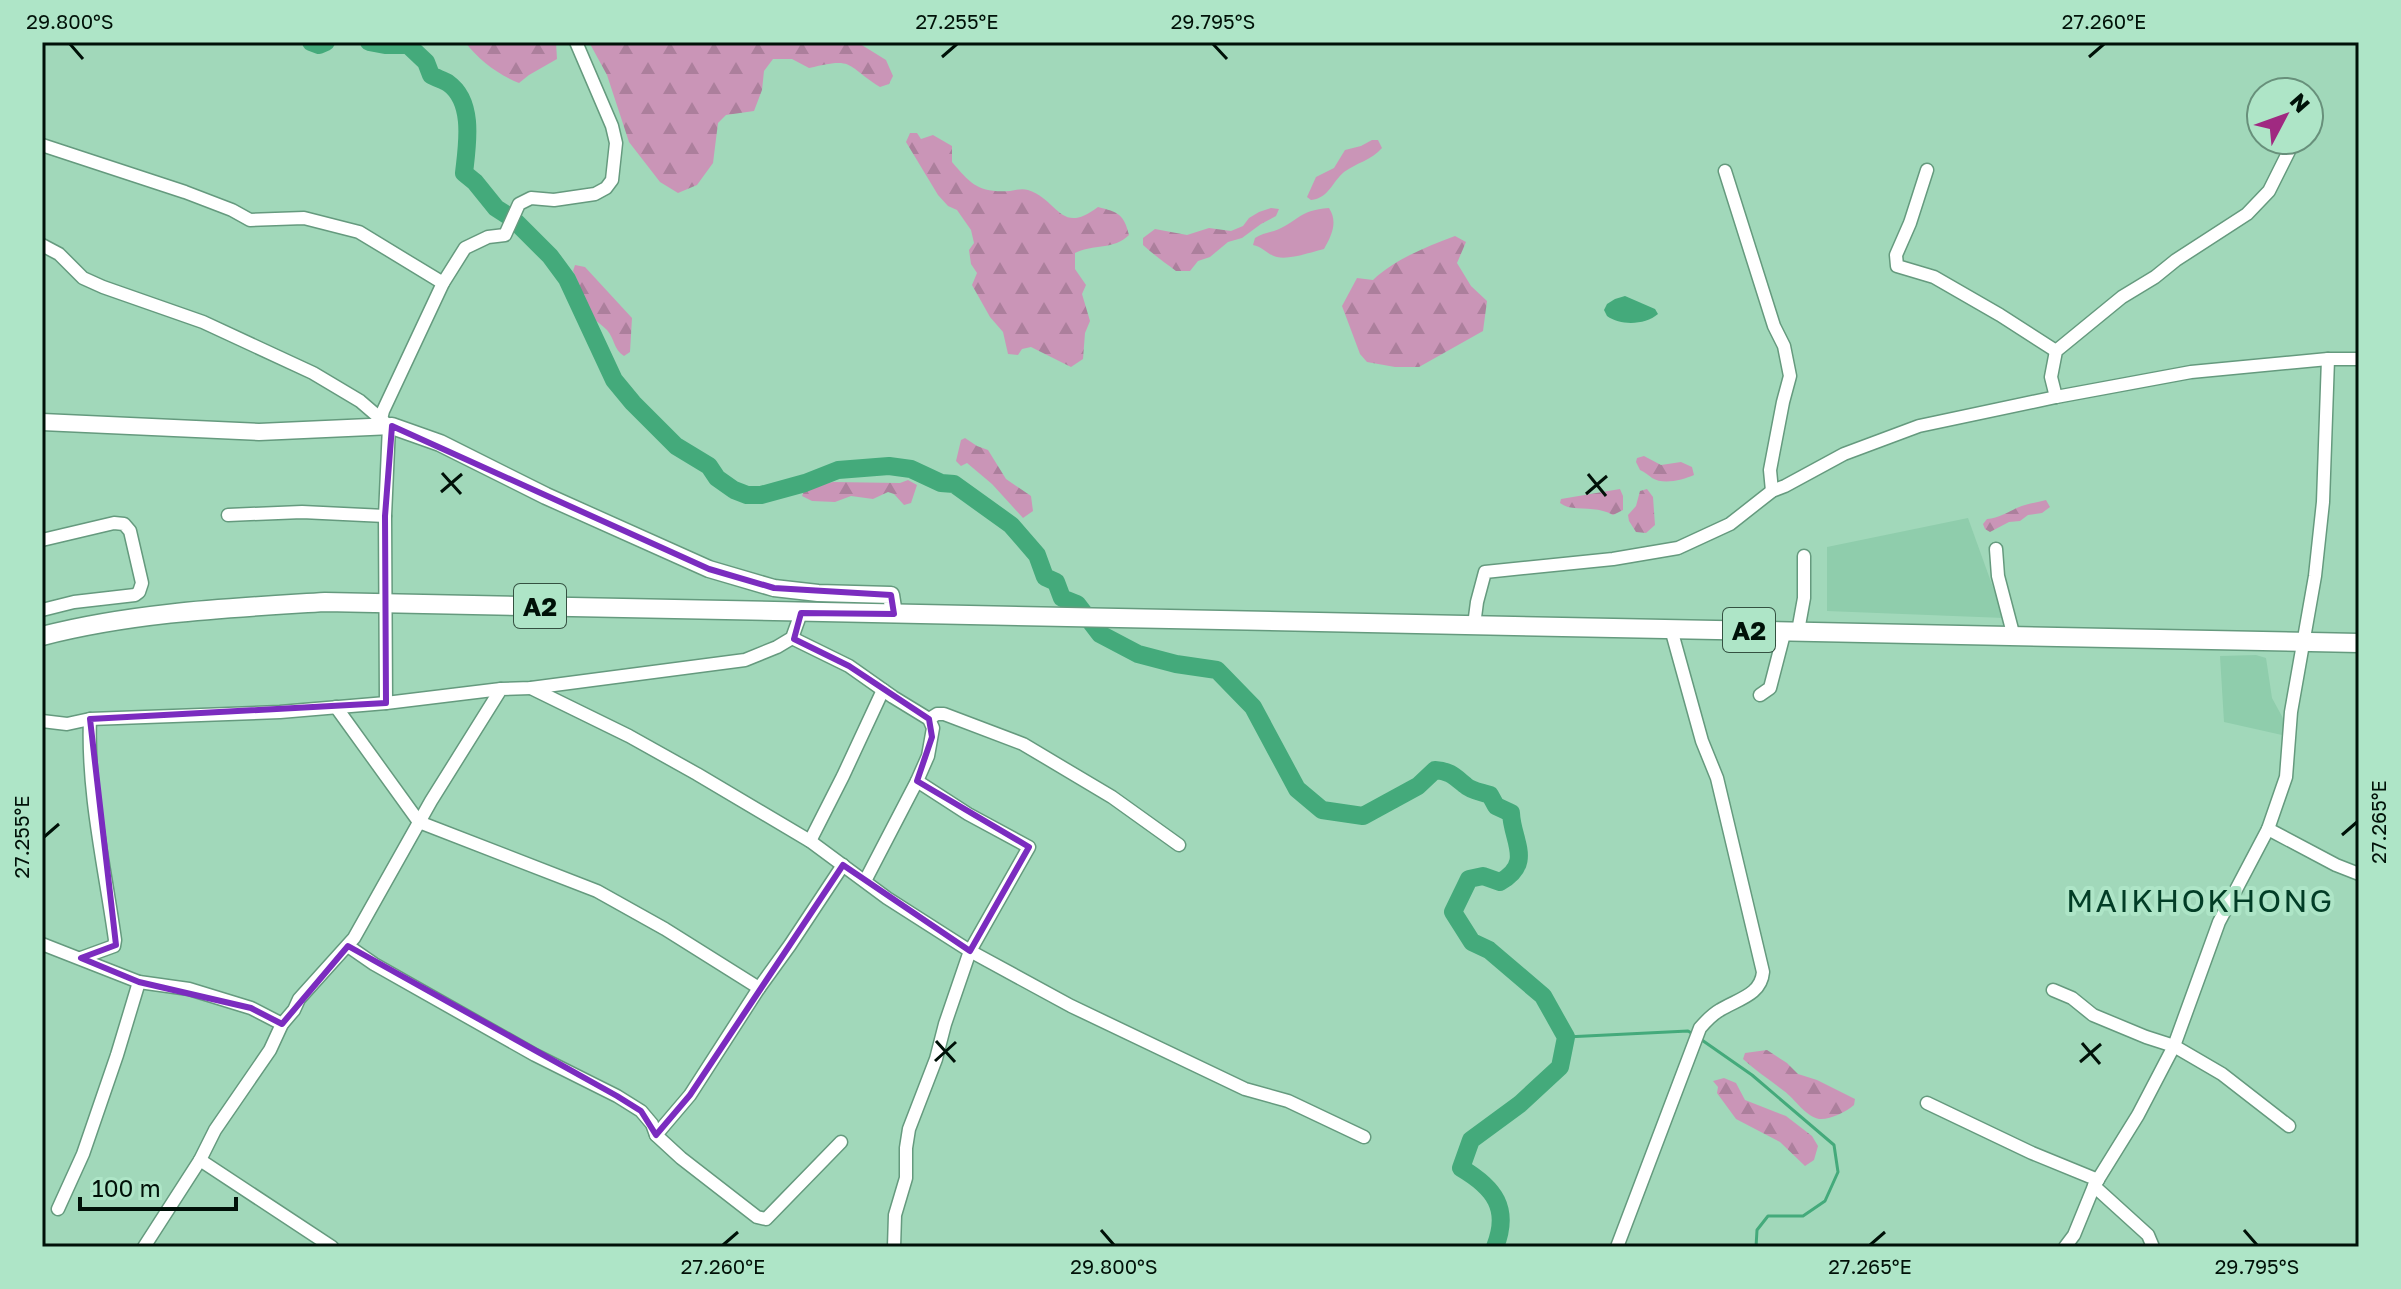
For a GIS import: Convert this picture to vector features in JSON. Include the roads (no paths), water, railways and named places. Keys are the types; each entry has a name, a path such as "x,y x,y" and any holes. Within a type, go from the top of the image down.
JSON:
{"main road":[{"name":"A2","path":"42,636 74,627 149,615 325,602 2359,643"}],"street":[{"path":"386,703 383,411 443,283 465,248 488,237 505,235 519,204 531,198 554,200 595,194 612,180 616,143 612,126 576,42"},
{"path":"42,145 185,192 250,220 304,218 359,232 443,283"},
{"path":"2056,397 2051,377 2056,351 2122,297 2247,214 2269,191 2286,156"},
{"path":"1927,170 1896,255 1897,266 1934,277 2056,351"},
{"path":"1725,171 1774,326 1784,346 1790,376 1770,470 1772,491"},
{"path":"42,245 59,254 83,278 93,283 203,322 281,357 360,401 385,423"},
{"path":"2065,1247 2074,1235 2096,1183 2138,1115 2174,1046 2219,922 2268,829 2286,777 2291,712 2315,576 2323,502 2328,359"},
{"path":"1474,625 1485,572 1613,559 1678,548 1730,524 1772,491 1844,454 1909,429 2191,372 2359,359"},
{"path":"42,422 259,432 385,423 440,443 546,496 709,569 774,588 891,595 894,614"},
{"path":"228,515 302,512 385,516"},
{"path":"42,540 114,523 124,524 130,531 142,583 135,595 74,602 42,610"},
{"path":"1996,549 1998,576 2014,637"},
{"path":"1760,695 1770,688 1804,598 1804,556"},
{"path":"42,721 67,724 90,719 280,712 386,703 745,660 792,638 801,613"},
{"path":"1617,1247 1700,1028 1720,1010 1757,989 1763,972 1717,778 1702,741 1671,629"},
{"path":"792,638 849,666 929,719 933,728 928,756 917,781 865,881"},
{"path":"531,688 643,744 810,841 970,951 1100,1022 1148,1041 1245,1089 1288,1101 1364,1137"},
{"path":"144,1247 200,1160 215,1130 270,1050 282,1024 299,999 348,946 462,748 501,689"},
{"path":"810,841 883,690"},
{"path":"336,707 419,822 597,891 759,988"},
{"path":"929,719 944,714 1023,744 1112,797 1179,845"},
{"path":"81,958 114,946 115,940 95,802 90,719"},
{"path":"894,1247 895,1215 906,1178 909,1129 936,1059 970,951 1029,847 968,814 917,781"},
{"path":"2268,829 2359,874"},
{"path":"656,1135 690,1095 843,865"},
{"path":"42,944 139,982 189,989 251,1008 282,1024"},
{"path":"348,946 374,964 535,1055 641,1111 652,1124 656,1135 750,1214 766,1219 841,1142"},
{"path":"58,1209 83,1154 139,982"},
{"path":"2053,990 2072,998 2093,1015 2174,1046 2222,1074 2289,1126"},
{"path":"1927,1103 2096,1183 2148,1235 2153,1247"},
{"path":"200,1160 332,1247"}],"waterway":[{"path":"311,42 319,45 326,42"},
{"path":"369,42 408,45 426,62 431,75 457,91 466,113 464,173 496,208 513,219 550,256 567,279 614,380 633,403 676,446 709,466 717,478 734,490 747,495 761,495 838,470 889,466 911,469 941,483 954,484 1011,525 1037,555 1045,577 1056,582 1062,598 1077,604 1100,634 1138,654 1217,670 1253,707 1297,789 1322,810 1363,816 1418,786 1435,770 1448,773 1470,789 1490,795 1496,806 1511,813 1519,851 1516,867 1500,882 1483,876 1469,879 1453,912 1472,942 1489,950 1543,996 1566,1037 1560,1067 1520,1104 1471,1140 1461,1168 1483,1183 1496,1201 1501,1221 1495,1247"},
{"path":"1566,1037 1688,1031 1693,1034"},
{"path":"1699,1038 1752,1075 1834,1145 1838,1172 1825,1201 1803,1216 1768,1216 1757,1230 1756,1247"}],"district":[{"name":"MAIKHOKHONG","path":"2200,900"}]}
